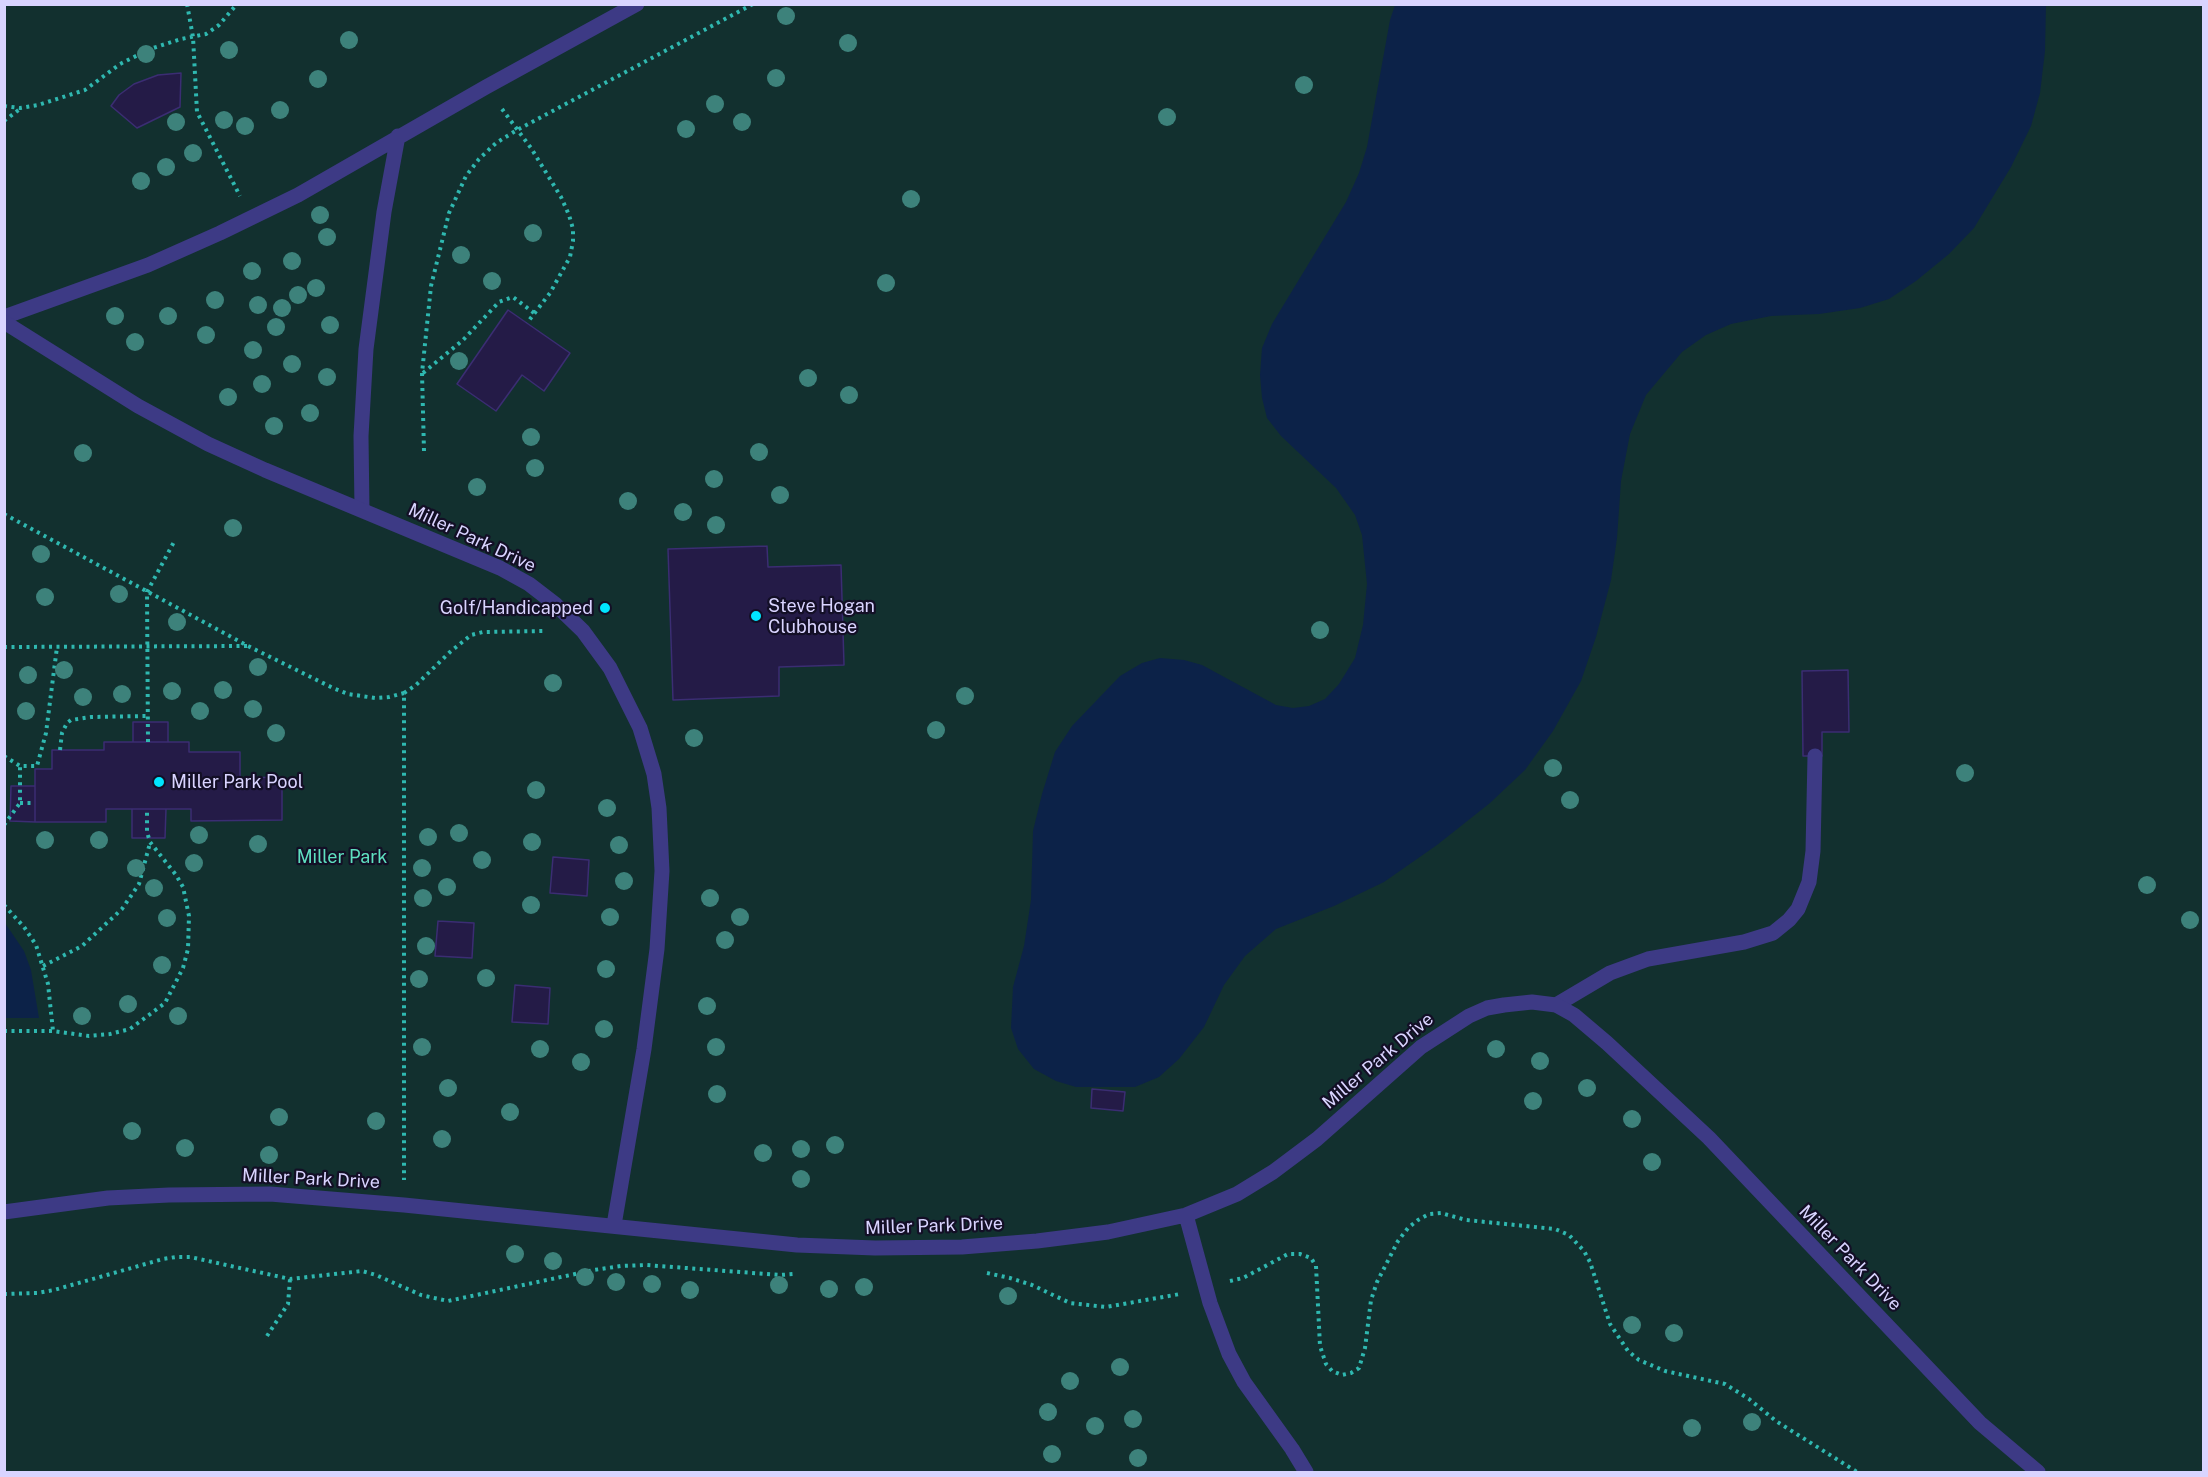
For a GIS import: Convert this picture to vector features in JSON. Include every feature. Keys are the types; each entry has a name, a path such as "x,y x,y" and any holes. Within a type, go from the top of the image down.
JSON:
{"street":[{"path":"4,317 148,264 298,195 398,136 637,4"},
{"path":"362,510 361,436 366,349 384,212 398,136"},
{"name":"Miller Park Drive","path":"4,322 169,423 265,470 500,568 529,584 555,604 583,631 610,668 640,728 654,774 662,840 657,949 644,1049 614,1225"},
{"path":"1556,1005 1610,973 1648,959 1744,942 1773,933 1789,920 1798,909 1809,882 1813,851 1815,756"},
{"name":"Miller Park Drive","path":"4,1212 108,1198 223,1194 315,1196 797,1245 874,1248 962,1246 1036,1241 1108,1232 1186,1215 1237,1194 1273,1172 1317,1139 1421,1047 1469,1016 1487,1008 1504,1005 1532,1002 1556,1005 1574,1015 1607,1042 1708,1138 1980,1423 2038,1473"},
{"path":"1186,1215 1219,1331 1236,1367 1306,1473"}],"path":[{"path":"187,4 193,38 196,112 251,218"},
{"path":"4,106 20,108 38,105 85,90 120,64 150,49 180,39 206,34 219,25 237,4"},
{"path":"424,451 422,374 431,286 448,213 466,176 479,159 496,143 517,130 753,4"},
{"path":"486,87 561,197 573,229 570,257 550,293 527,323"},
{"path":"4,121 20,108"},
{"path":"422,374 463,340 499,302 513,297 534,313"},
{"path":"4,514 248,646 348,694 375,698 405,693 471,635 510,631 583,631"},
{"path":"148,742 147,592 176,540"},
{"path":"4,647 248,646"},
{"path":"4,756 20,766 37,766 46,733 57,647"},
{"path":"404,1204 405,693"},
{"path":"60,750 62,733 71,720 91,717 148,716"},
{"path":"4,825 20,803 20,766"},
{"path":"20,803 35,803"},
{"path":"43,966 82,946 122,909 139,884 150,842 147,809"},
{"path":"4,1031 53,1031 89,1036 110,1034 130,1029 165,1003 183,968 190,931 183,887 176,874 150,842"},
{"path":"4,905 24,927 36,945 51,1002 53,1031"},
{"path":"977,1274 1010,1278 1032,1285 1070,1303 1106,1307 1161,1299 1243,1278 1288,1254 1300,1254 1311,1258 1316,1266 1320,1346 1326,1364 1332,1371 1342,1375 1359,1368 1365,1348 1371,1300 1377,1282 1398,1241 1418,1220 1430,1214 1441,1213 1466,1220 1555,1229 1569,1235 1584,1251 1590,1262 1610,1324 1628,1351 1639,1360 1665,1371 1725,1384 1776,1421 1857,1473"},
{"path":"4,1294 54,1290 176,1257 190,1257 290,1279 362,1272 376,1275 421,1295 448,1301 621,1266 646,1265 780,1275 803,1273"},
{"path":"267,1336 288,1304 290,1279"}],"green space":[{"name":"Miller Park","path":"5,5 2203,5 2203,1472 5,1472"}],"water":[{"path":"1395,5 2046,5 2045,51 2040,93 2031,126 2011,167 1974,228 1949,254 1916,281 1889,299 1860,308 1819,314 1771,316 1731,324 1706,335 1682,352 1646,395 1630,434 1621,481 1611,580 1596,637 1581,681 1553,731 1525,770 1490,803 1437,845 1384,882 1334,906 1276,929 1245,956 1224,985 1204,1027 1179,1059 1159,1077 1135,1087 1076,1087 1056,1081 1034,1069 1018,1049 1011,1028 1013,987 1024,946 1031,900 1033,831 1055,752 1072,726 1120,676 1142,663 1160,658 1184,660 1202,665 1276,705 1293,708 1309,706 1325,699 1339,684 1355,658 1363,625 1367,584 1362,535 1355,515 1336,488 1281,436 1267,418 1260,375 1262,348 1272,324 1346,202 1359,173 1367,147 1390,20"},
{"path":"5,923 24,951 31,970 39,1018 5,1018"}],"building":[{"path":"181,73 180,107 137,128 111,106 119,95 134,84 158,75"},
{"path":"508,310 570,353 544,391 522,375 496,411 457,384"},
{"name":"Steve Hogan Clubhouse","path":"767,546 768,567 841,565 844,665 779,667 779,696 673,700 668,549"},
{"path":"1848,670 1849,732 1822,732 1822,756 1803,756 1802,671"},
{"path":"133,722 168,722 168,742 133,742"},
{"name":"Miller Park Pool","path":"104,742 189,742 189,752 240,752 240,778 282,777 282,820 191,821 191,809 106,809 106,822 35,822 35,769 52,769 52,750 104,750"},
{"path":"11,786 35,786 35,822 10,821"},
{"path":"132,809 166,809 165,838 132,838"},
{"path":"553,857 589,860 587,896 550,893"},
{"path":"438,921 474,923 472,958 435,956"},
{"path":"515,985 550,988 548,1024 512,1022"},
{"path":"1092,1089 1125,1092 1123,1111 1091,1108"}],"place":[{"name":"Golf/Handicapped","path":"605,608"},
{"name":"Steve Hogan Clubhouse","path":"756,616"},
{"name":"Miller Park Pool","path":"159,782"}]}
